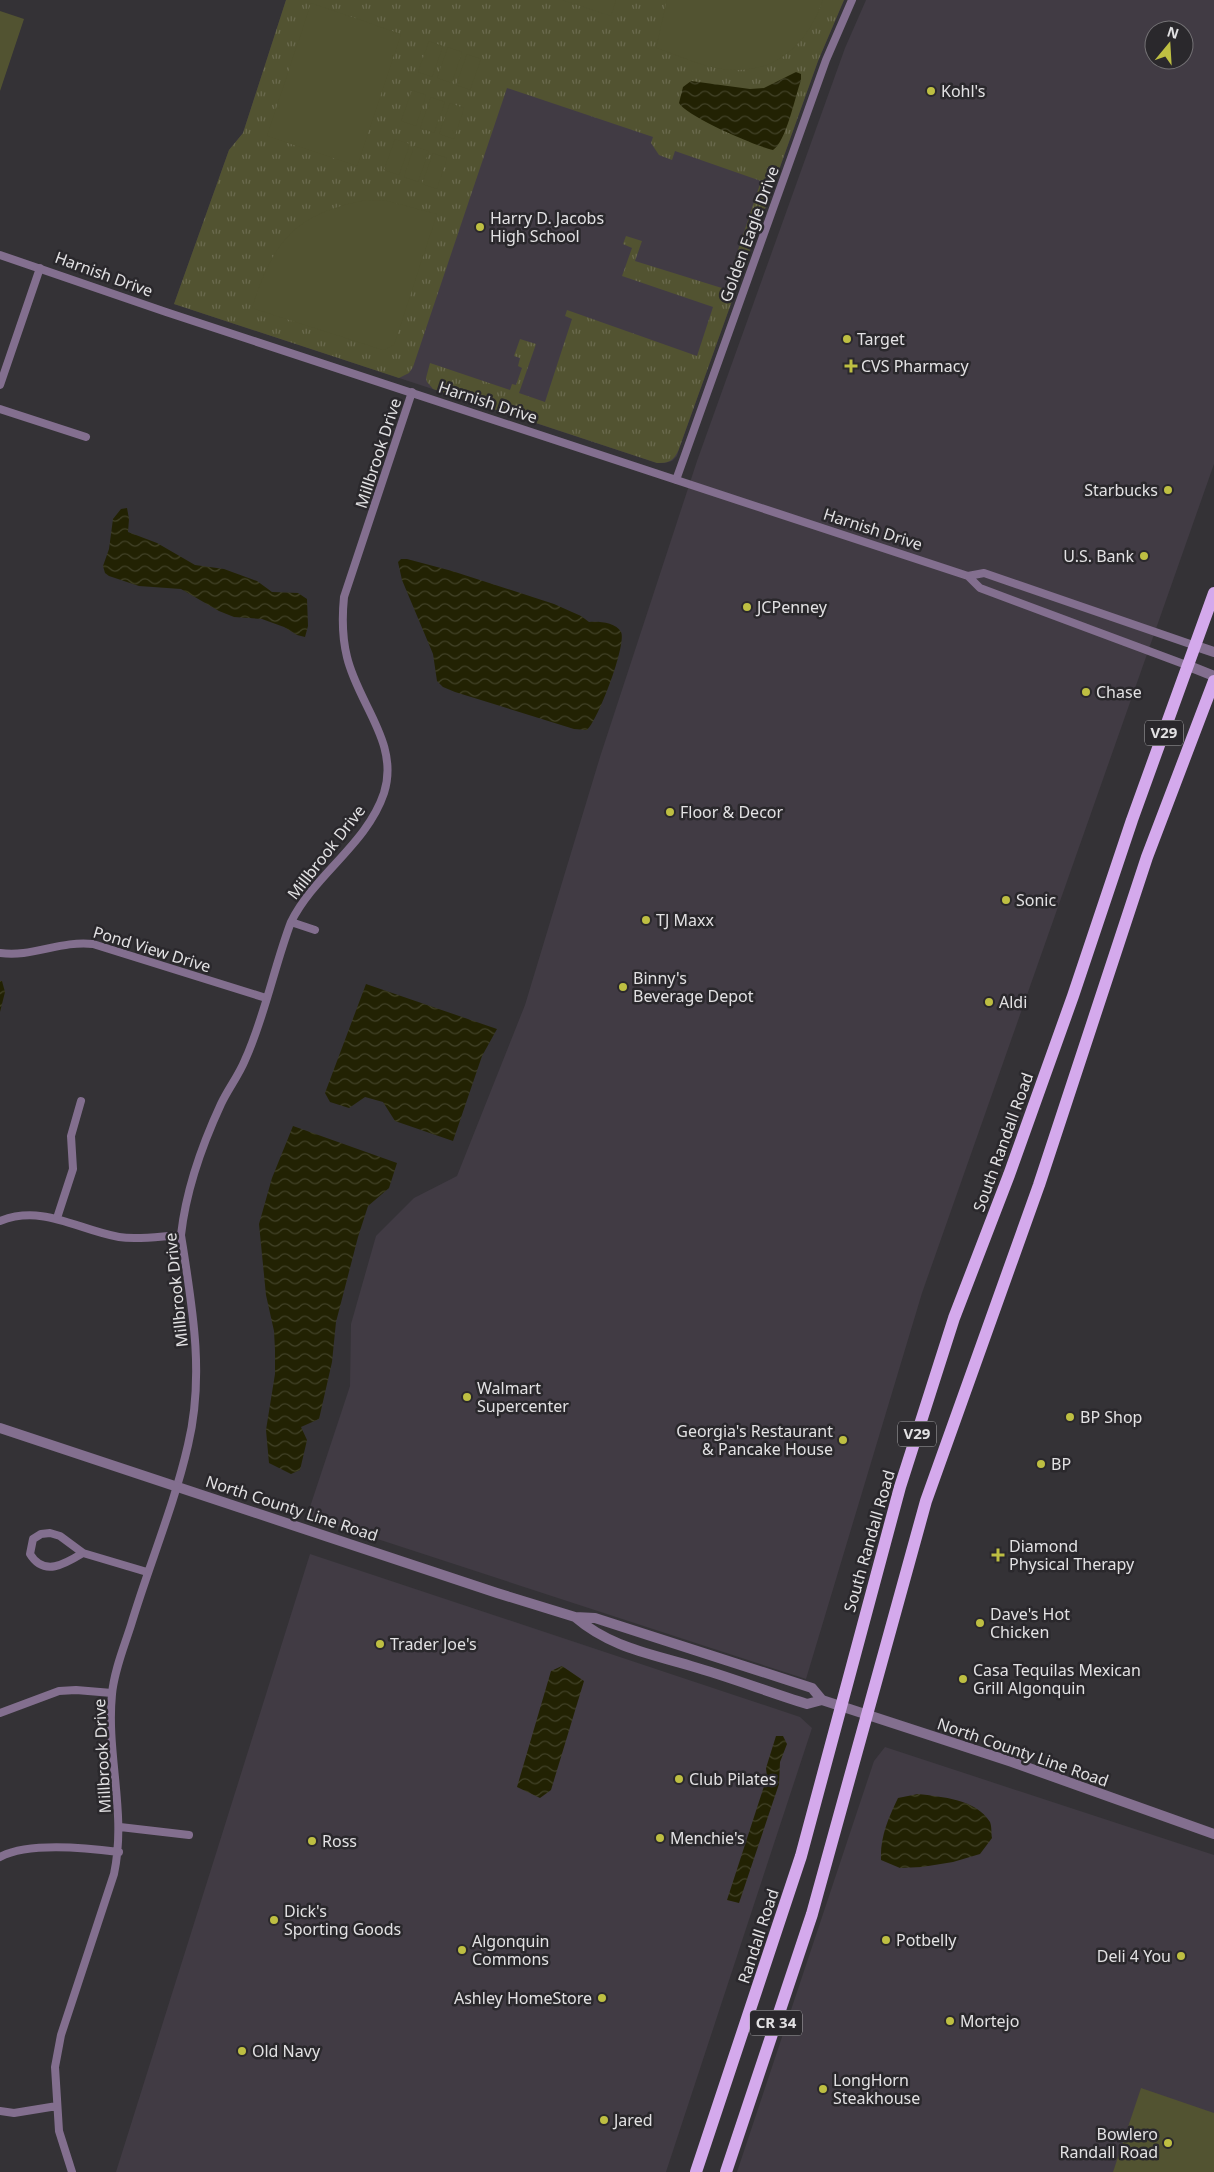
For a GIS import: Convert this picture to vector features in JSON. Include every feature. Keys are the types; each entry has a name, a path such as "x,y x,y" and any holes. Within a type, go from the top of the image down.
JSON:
{"main road":[{"name":"South Randall Road","path":"840,1707 900,1487 954,1318 1013,1166 1132,820 1214,593"},
{"name":"V29","path":"867,1716 926,1500 1039,1185 1148,857 1214,681"},
{"name":"Randall Road","path":"696,2172 801,1856 840,1707"},
{"name":"CR 34","path":"726,2172 812,1914 867,1716"}],"street":[{"name":"Golden Eagle Drive","path":"676,480 826,60 852,0"},
{"name":"Harnish Drive","path":"0,255 166,312 968,576 980,588 1214,676"},
{"path":"0,385 40,268"},
{"name":"Millbrook Drive","path":"72,2172 59,2131 54,2067 57,2050 114,1874 119,1852 120,1827 111,1732 112,1693 123,1651 177,1486 188,1446 195,1408 196,1344 181,1235 189,1192 207,1137 222,1101 245,1061 292,922 303,901 373,818 387,779 388,756 347,658 342,614 349,582 412,392"},
{"path":"0,409 86,437"},
{"name":"Harnish Drive","path":"968,576 984,573 1214,652"},
{"path":"292,922 315,930"},
{"name":"Pond View Drive","path":"0,953 11,955 66,943 93,944 266,998"},
{"path":"57,1218 73,1169 71,1136 81,1101"},
{"path":"0,1221 21,1216 57,1218 122,1237 181,1235"},
{"name":"North County Line Road","path":"0,1428 575,1617 595,1618 812,1688 822,1700 840,1707 1012,1762 1214,1834"},
{"path":"83,1553 52,1567 41,1566 35,1562 30,1554 33,1539 41,1534 50,1533 64,1539 83,1553 148,1572"},
{"name":"North County Line Road","path":"575,1617 592,1632 634,1650 807,1704 822,1700"},
{"path":"0,1713 59,1691 76,1690 112,1693"},
{"path":"120,1827 189,1835"},
{"path":"0,1857 27,1850 77,1847 119,1852"},
{"path":"0,2111 14,2113 57,2106"}],"shaded area":[{"name":"Harry D. Jacobs High School","path":"286,0 844,0 818,61 677,456 672,461 657,463 174,304 229,150 243,133"},
{"path":"866,0 1214,0 1214,464 922,1293 806,1679 307,1516 350,1386 351,1324 376,1236 414,1198 457,1176 525,1005 600,757 697,461 845,48"},
{"name":"Algonquin Commons","path":"310,1554 800,1717 812,1728 666,2172 116,2172"},
{"path":"885,1747 1214,1855 1214,2172 737,2172 874,1761"}],"green space":[{"name":"Harry D. Jacobs High School","path":"286,0 844,0 818,61 680,446 677,454 672,459 657,463 433,389 426,378 430,363 510,390 512,384 516,385 522,368 518,366 520,358 514,356 520,339 536,344 519,393 545,402 572,319 565,316 567,310 697,356 713,307 622,276 632,248 623,244 626,236 642,241 635,261 725,289 761,181 675,151 672,160 659,155 651,143 653,137 507,88 413,367 409,373 399,378 174,304 229,150 243,133"},
{"path":"562,0 616,0 611,16"},
{"path":"667,0 823,0 816,16 798,44 773,62 758,68 741,70 722,69 706,65 656,48"},
{"path":"311,3 401,34 357,166 267,136"},
{"path":"0,11 24,19 0,91"},
{"path":"429,41 443,46 432,77 418,72"},
{"path":"448,47 462,52 452,83 437,78"},
{"path":"467,54 481,59 470,90 456,85"},
{"path":"412,90 426,95 416,126 401,121"},
{"path":"431,97 445,102 434,133 420,128"},
{"path":"450,103 464,108 454,139 439,134"},
{"path":"395,139 410,144 399,175 384,170"},
{"path":"414,146 429,151 418,182 404,177"},
{"path":"433,153 447,158 437,189 422,184"},
{"path":"366,200 387,201 437,214 394,345 383,350 252,308 269,265 290,234 321,213"},
{"name":"Bowlero Randall Road","path":"1141,2088 1214,2113 1214,2172 1113,2172"}],"water":[{"path":"796,72 801,74 801,80 793,108 782,138 773,150 737,137 707,123 684,109 679,103 683,87 691,81 750,89 764,88"},
{"path":"127,508 129,519 128,532 157,543 195,565 224,569 257,581 272,592 298,593 307,599 308,626 305,637 262,619 234,617 219,611 181,589 139,586 109,576 105,573 103,566 109,549 113,519 121,509"},
{"path":"401,559 452,571 554,604 581,616 589,622 606,623 619,629 622,639 616,666 598,713 587,730 574,729 443,687 437,681 433,654 402,580 398,562"},
{"path":"0,981 2,981 5,992 0,1012"},
{"path":"366,984 497,1029 482,1056 453,1141 395,1121 383,1102 365,1097 349,1108 330,1102 325,1093"},
{"path":"293,1126 397,1163 389,1188 368,1206 336,1322 332,1362 319,1419 301,1427 307,1440 300,1470 291,1474 269,1463 266,1430 275,1374 275,1350 274,1331 266,1295 259,1224 272,1178"},
{"path":"562,1666 584,1681 551,1790 540,1798 517,1787 551,1671"},
{"path":"776,1736 783,1736 787,1744 780,1762 779,1784 739,1903 727,1900 767,1777 766,1768"},
{"path":"918,1794 958,1800 984,1814 990,1822 992,1838 980,1854 953,1862 922,1867 900,1868 881,1860 885,1828 898,1798"}],"place":[{"name":"Kohl's","path":"931,91"},
{"name":"Harry D. Jacobs High School","path":"480,227"},
{"name":"Target","path":"847,339"},
{"name":"CVS Pharmacy","path":"851,366"},
{"name":"Starbucks","path":"1168,490"},
{"name":"U.S. Bank","path":"1144,556"},
{"name":"JCPenney","path":"747,607"},
{"name":"Chase","path":"1086,692"},
{"name":"Floor & Decor","path":"670,812"},
{"name":"Sonic","path":"1006,900"},
{"name":"TJ Maxx","path":"646,920"},
{"name":"Binny's Beverage Depot","path":"623,987"},
{"name":"Aldi","path":"989,1002"},
{"name":"Walmart Supercenter","path":"467,1397"},
{"name":"BP Shop","path":"1070,1417"},
{"name":"Georgia's Restaurant & Pancake House","path":"843,1440"},
{"name":"BP","path":"1041,1464"},
{"name":"Diamond Physical Therapy","path":"998,1555"},
{"name":"Dave's Hot Chicken","path":"980,1623"},
{"name":"Trader Joe's","path":"380,1644"},
{"name":"Casa Tequilas Mexican Grill Algonquin","path":"963,1679"},
{"name":"Club Pilates","path":"679,1779"},
{"name":"Menchie's","path":"660,1838"},
{"name":"Ross","path":"312,1841"},
{"name":"Dick's Sporting Goods","path":"274,1920"},
{"name":"Potbelly","path":"886,1940"},
{"name":"Algonquin Commons","path":"462,1950"},
{"name":"Deli 4 You","path":"1181,1956"},
{"name":"Ashley HomeStore","path":"602,1998"},
{"name":"Mortejo","path":"950,2021"},
{"name":"Old Navy","path":"242,2051"},
{"name":"LongHorn Steakhouse","path":"823,2089"},
{"name":"Jared","path":"604,2120"},
{"name":"Bowlero Randall Road","path":"1168,2143"}]}
